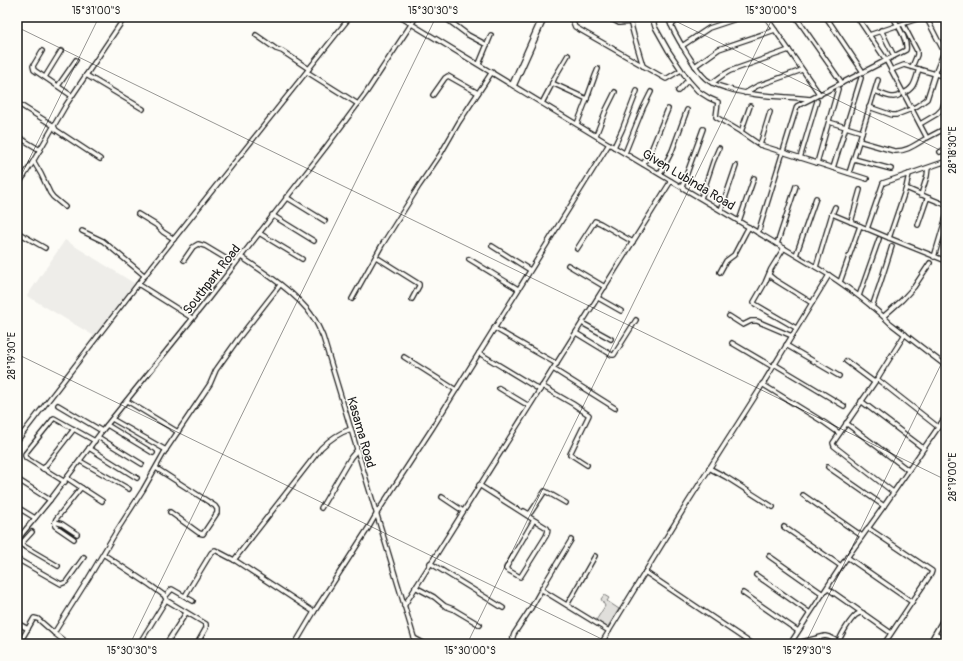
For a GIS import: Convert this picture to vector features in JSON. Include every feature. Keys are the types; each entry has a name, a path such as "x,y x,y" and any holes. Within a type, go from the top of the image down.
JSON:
{"street":[{"path":"17,187 34,162 72,96 125,17"},
{"path":"17,442 138,284 350,17"},
{"name":"Given Lubinda Road","path":"400,17 614,147 816,266 859,296 946,366"},
{"name":"Southpark Road","path":"18,540 326,147 358,104 416,17"},
{"path":"513,85 544,17"},
{"path":"571,17 575,27 666,79 681,70"},
{"path":"608,17 619,23 630,22"},
{"path":"629,17 643,66"},
{"path":"652,17 655,28 688,80 698,91 718,102 716,117 760,145 867,179"},
{"path":"668,17 673,31 695,66 706,79 712,83 738,92 774,97 812,99"},
{"path":"671,25 682,17"},
{"path":"682,46 709,28 742,17"},
{"path":"766,17 820,95"},
{"path":"796,17 842,83"},
{"path":"826,17 864,72"},
{"path":"857,17 886,60 902,94 927,138 946,128"},
{"path":"758,233 796,108 799,105 906,50 906,42 893,17"},
{"path":"869,35 923,17"},
{"path":"869,107 896,115 917,106 927,99 943,50 926,17"},
{"path":"448,20 468,35 487,45"},
{"path":"903,24 917,51 912,67"},
{"path":"695,66 719,49 775,30"},
{"path":"881,30 894,56"},
{"path":"256,35 276,49 282,51 308,71 358,104"},
{"path":"479,64 491,35"},
{"path":"712,83 730,71 789,50"},
{"path":"42,51 33,68 72,96"},
{"path":"44,77 61,51"},
{"path":"542,103 568,55"},
{"path":"58,86 76,60"},
{"path":"891,70 904,65 946,77"},
{"path":"577,124 594,76 598,69"},
{"path":"875,91 892,98 896,98 913,87 919,69"},
{"path":"745,93 757,86 802,70"},
{"path":"352,299 390,232 492,72"},
{"path":"86,75 143,109"},
{"path":"433,95 448,76 478,93"},
{"path":"833,168 861,78"},
{"path":"678,91 688,80"},
{"path":"849,173 878,80"},
{"path":"552,83 587,99"},
{"path":"816,163 838,89"},
{"path":"596,135 615,92"},
{"path":"614,147 637,92"},
{"path":"625,153 651,92"},
{"path":"920,124 937,114 942,109 946,96"},
{"path":"800,158 817,101"},
{"path":"17,103 54,126 56,130 100,159"},
{"path":"741,132 750,106"},
{"path":"643,164 650,153 668,109"},
{"path":"660,174 672,151 687,110"},
{"path":"760,145 770,112"},
{"path":"829,122 862,132"},
{"path":"682,187 703,129"},
{"path":"17,136 40,150"},
{"path":"859,141 898,152 904,151 925,139"},
{"path":"295,644 369,527 376,513 433,427 609,144"},
{"path":"701,198 719,148"},
{"path":"940,152 946,148"},
{"path":"854,159 890,170"},
{"path":"34,162 53,198 65,207"},
{"path":"867,229 883,183 946,162"},
{"path":"721,210 736,166"},
{"path":"921,194 928,168"},
{"path":"17,171 24,176"},
{"path":"890,238 909,174"},
{"path":"902,177 907,182"},
{"path":"739,221 754,178"},
{"path":"404,606 671,181"},
{"path":"777,244 796,186"},
{"path":"906,188 946,205"},
{"path":"851,222 860,190"},
{"path":"286,197 325,221"},
{"path":"796,255 816,198"},
{"path":"918,226 927,199 929,198"},
{"path":"816,266 835,207"},
{"path":"138,214 156,225 163,232 174,239"},
{"path":"832,214 946,261"},
{"path":"272,215 314,241"},
{"path":"934,257 946,217"},
{"path":"577,249 594,221 600,222 633,242"},
{"path":"840,282 860,226"},
{"path":"720,272 726,260 734,254 749,227"},
{"path":"82,231 103,241 145,276"},
{"path":"17,232 45,248"},
{"path":"942,232 946,234"},
{"path":"259,233 302,259"},
{"path":"859,296 879,239"},
{"path":"184,260 193,247 198,244 205,246 235,264"},
{"path":"492,246 530,270"},
{"path":"872,307 892,246"},
{"path":"784,248 754,300 754,303 796,328"},
{"name":"Kasama Road","path":"241,256 299,301 310,313 323,337 416,644"},
{"path":"376,256 418,282 419,286 412,299"},
{"path":"469,259 518,290"},
{"path":"884,316 914,287 930,263"},
{"path":"568,265 605,287"},
{"path":"769,275 812,303"},
{"path":"601,644 709,468 774,366 828,275"},
{"path":"138,284 192,318"},
{"path":"54,633 143,490 166,450 210,384 216,370 238,339 280,286"},
{"path":"598,298 621,311"},
{"path":"729,316 743,325 751,321 757,321 792,336"},
{"path":"576,333 612,355 636,320"},
{"path":"582,323 611,339"},
{"path":"494,328 557,364"},
{"path":"894,492 834,446 833,441 862,401 905,334"},
{"path":"732,343 844,406"},
{"path":"786,344 838,376"},
{"path":"479,353 573,404 589,415 570,454 587,465"},
{"path":"404,357 456,390"},
{"path":"846,361 938,427"},
{"path":"553,369 615,408"},
{"path":"762,384 839,433"},
{"path":"499,388 530,406"},
{"path":"127,401 178,432"},
{"path":"862,401 923,448"},
{"path":"58,406 102,431"},
{"path":"790,644 847,557 946,416"},
{"path":"95,441 54,418 34,442 25,456 43,469 82,488 102,501"},
{"path":"112,419 166,450"},
{"path":"846,423 908,470"},
{"path":"107,425 153,453"},
{"path":"43,469 74,429"},
{"path":"234,560 320,448 336,435 351,429"},
{"path":"98,437 142,464"},
{"path":"89,448 137,478"},
{"path":"321,508 351,457 357,450"},
{"path":"80,461 129,489"},
{"path":"828,467 884,506"},
{"path":"156,468 217,509 217,513 203,534 199,533 170,512"},
{"path":"709,468 773,507"},
{"path":"17,479 50,500"},
{"path":"480,485 529,514 545,491 566,503"},
{"path":"480,485 547,528 548,532 520,577 506,568 534,520"},
{"path":"74,538 55,526 55,522 82,488"},
{"path":"804,495 862,536"},
{"path":"442,498 463,511"},
{"path":"17,508 35,518"},
{"path":"55,522 62,524 77,534"},
{"path":"784,527 841,566"},
{"path":"868,528 903,550 932,571 932,574 884,644"},
{"path":"32,532 18,540 58,566"},
{"path":"571,540 542,588 544,591 609,631"},
{"path":"185,596 211,553 214,550 217,550 314,612"},
{"path":"103,554 150,585 186,613 206,624 207,626 197,644"},
{"path":"567,605 596,556"},
{"path":"769,556 823,594"},
{"path":"17,559 61,584 66,582 84,557"},
{"path":"847,557 912,602"},
{"path":"430,563 503,608"},
{"path":"645,572 752,644"},
{"path":"756,575 810,613"},
{"path":"415,587 434,596 445,606 480,625"},
{"path":"827,588 891,633"},
{"path":"139,644 165,598 172,589 194,601"},
{"path":"516,644 512,639 514,634 540,592"},
{"path":"743,593 798,631"},
{"path":"856,608 857,614"},
{"path":"166,644 186,613"},
{"path":"838,642 847,626 855,616 862,613"},
{"path":"929,644 946,614"},
{"path":"19,644 33,620 36,618 68,644"},
{"path":"17,623 28,630"},
{"path":"935,634 946,641"},
{"path":"794,644 825,636 843,644"},
{"path":"414,638 425,644"},
{"path":"298,639 300,644"},
{"path":"744,644 745,639"}],"shaded area":[{"path":"65,240 137,285 96,337 27,296"},
{"path":"604,595 609,598 607,601 619,609 607,628 595,622 605,606 601,599"}]}
